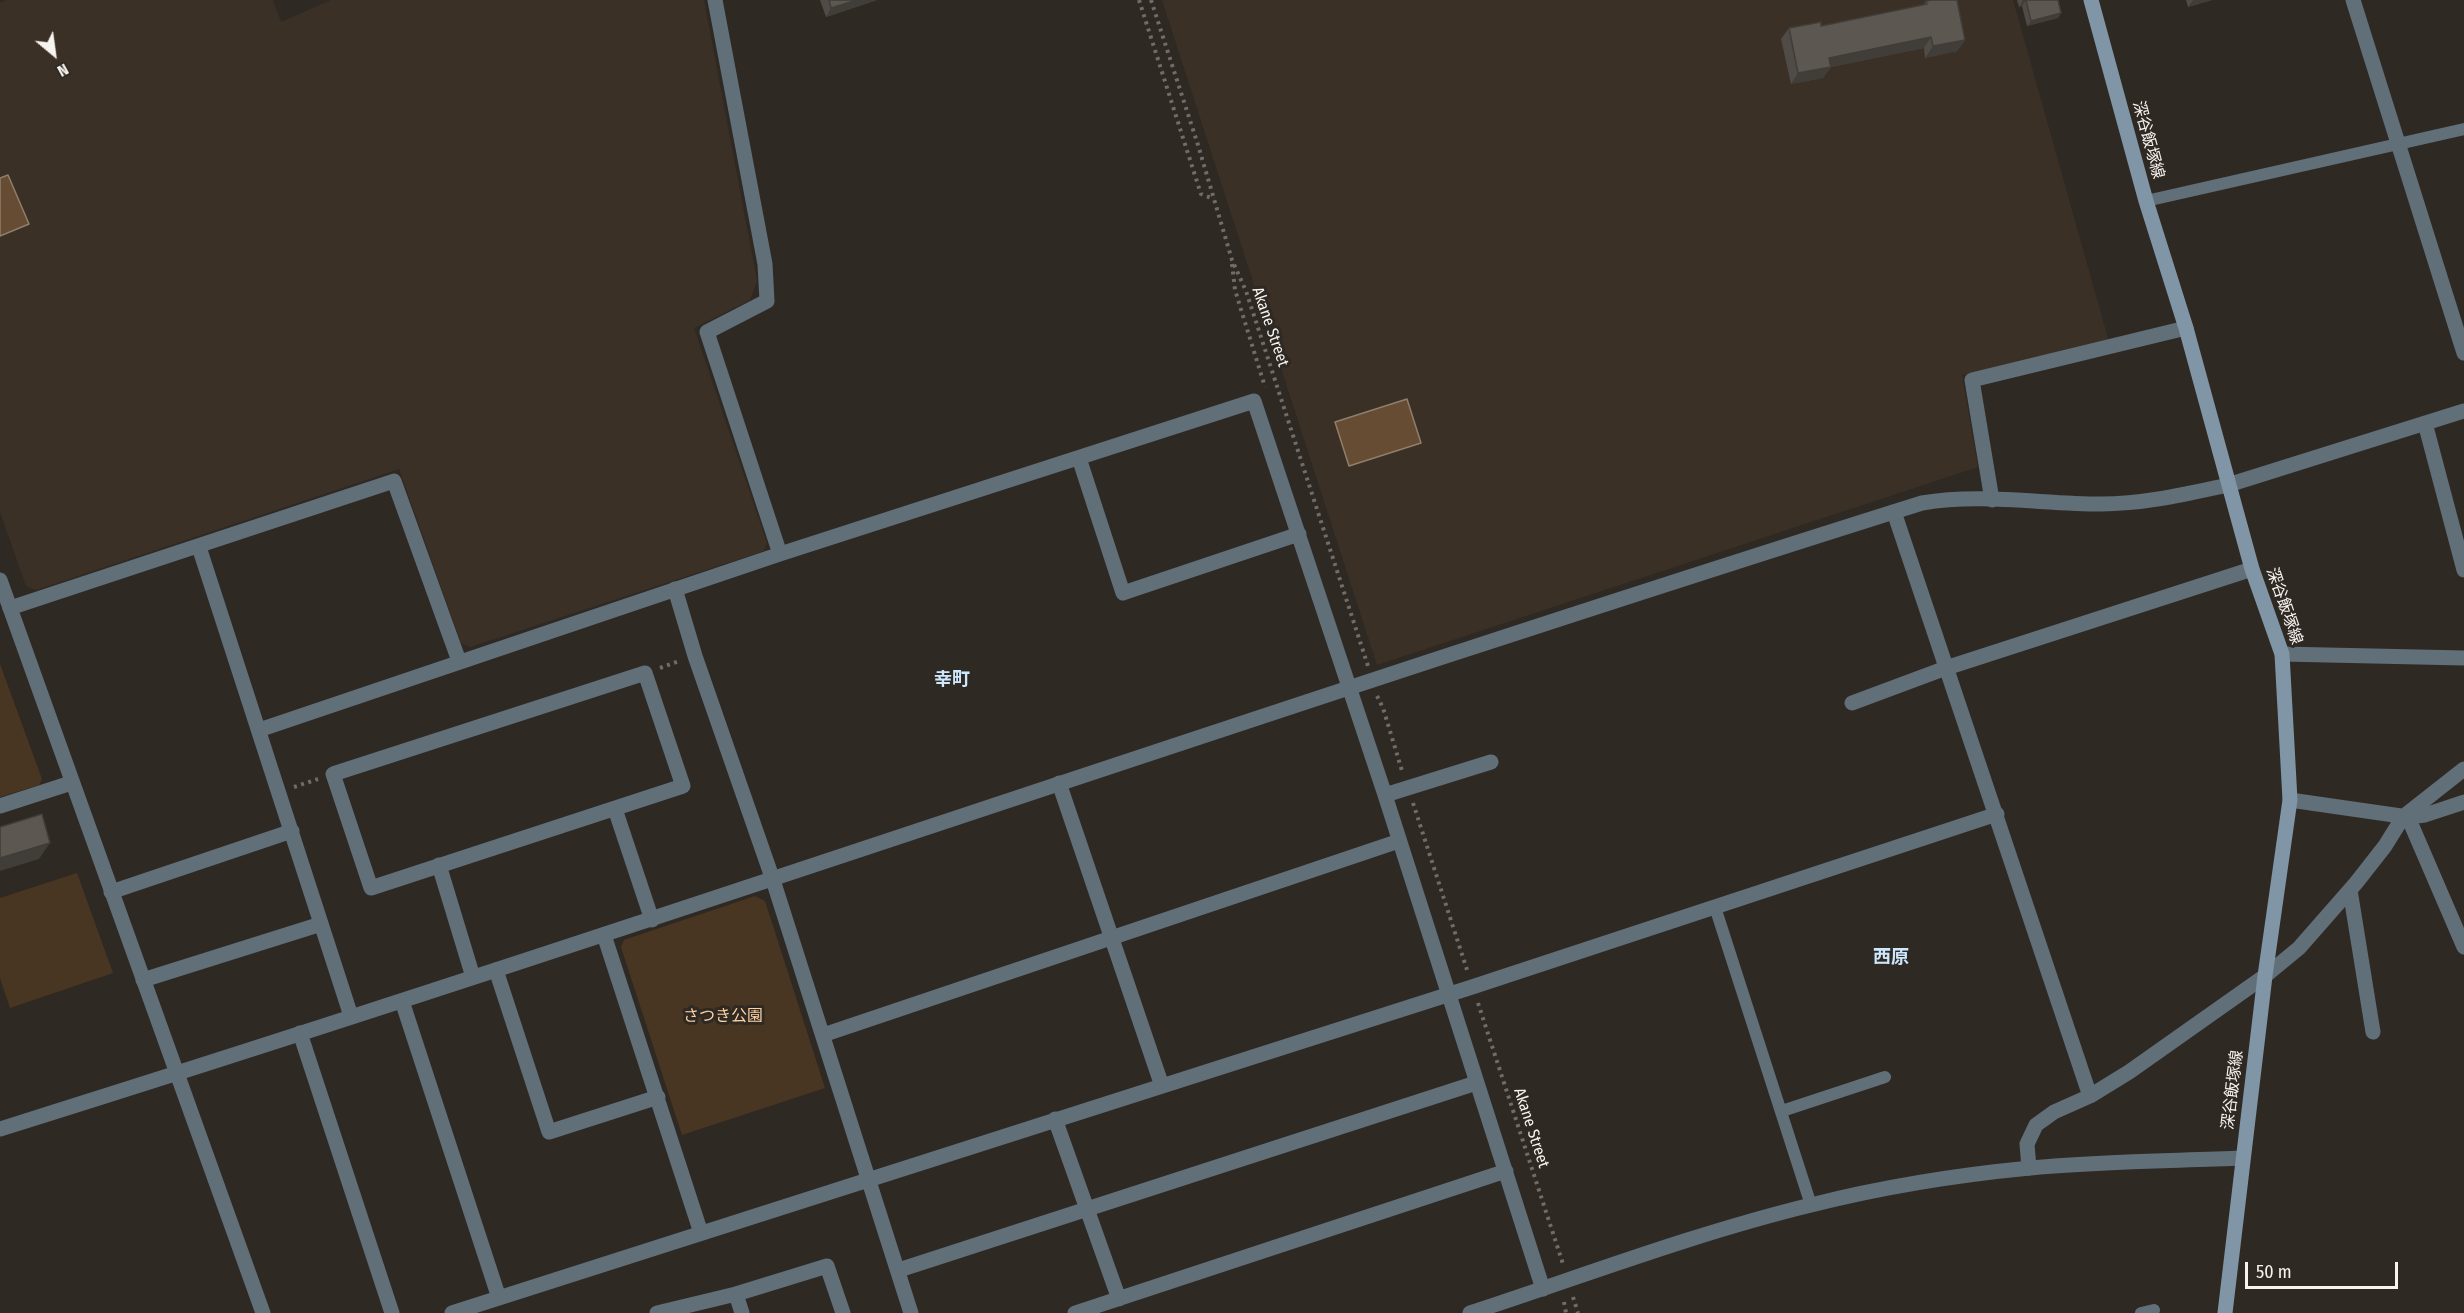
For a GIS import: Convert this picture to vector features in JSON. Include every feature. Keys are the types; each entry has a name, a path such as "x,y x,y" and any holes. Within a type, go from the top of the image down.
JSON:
{"main road":[{"name":"深谷飯塚線","path":"2091,0 2146,201 2186,328 2252,568 2282,654 2290,800 2265,976 2225,1313"}],"street":[{"path":"715,0 765,264 767,301 707,332 780,554"},
{"path":"2353,0 2464,353"},
{"path":"1992,500 1972,381 2186,328"},
{"path":"259,730 780,554 1254,401 1385,795 1543,1289"},
{"path":"0,1129 652,920 1059,783 1894,512 1941,500 2138,503 2229,485 2464,411"},
{"path":"2425,423 2464,570"},
{"path":"1079,458 1123,593 1299,534"},
{"path":"10,608 394,481 459,661"},
{"path":"1894,512 2090,1096"},
{"path":"199,547 351,1017"},
{"path":"1852,703 1946,668 2252,568"},
{"path":"0,580 263,1313"},
{"path":"675,589 695,656 773,880 911,1313"},
{"path":"2282,654 2464,658"},
{"path":"645,673 682,786 371,888 333,774 645,673"},
{"path":"1385,795 1491,762"},
{"path":"2029,1168 2027,1144 2037,1125 2054,1112 2090,1096 2168,1046 2265,976 2299,948 2350,890 2406,817 2464,770"},
{"path":"0,806 71,783"},
{"path":"1059,783 1162,1086"},
{"path":"2290,800 2406,817 2425,815 2464,802"},
{"path":"615,808 652,920"},
{"path":"453,1313 1448,994 1997,814"},
{"path":"2406,817 2464,947"},
{"path":"111,892 292,831"},
{"path":"823,1035 1399,842"},
{"path":"439,865 473,978"},
{"path":"2350,890 2373,1032"},
{"path":"143,980 321,924"},
{"path":"604,935 701,1233"},
{"path":"496,970 549,1132 658,1097"},
{"path":"402,1001 498,1298"},
{"path":"300,1033 392,1313"},
{"path":"899,1270 1476,1083"},
{"path":"1056,1119 1119,1299"},
{"path":"1470,1313 1688,1241 1811,1205 1940,1180 2029,1168 2091,1163 2243,1158"},
{"path":"1075,1313 1506,1171"},
{"path":"657,1313 736,1294 827,1266 843,1313"},
{"path":"736,1294 742,1313"}],"lane":[{"path":"2146,201 2464,129"},
{"path":"1716,907 1811,1205"},
{"path":"1782,1111 1885,1077"},
{"path":"2141,1313 2154,1310"}],"path":[{"path":"1139,0 1201,194 1214,199"},
{"name":"Akane Street","path":"1151,0 1232,260 1246,291 1367,662"},
{"path":"645,673 695,656"},
{"path":"1377,697 1383,708 1404,779"},
{"path":"279,792 333,774"},
{"path":"1409,798 1416,808 1467,966 1468,976"},
{"name":"Akane Street","path":"1475,996 1564,1267"},
{"path":"1574,1299 1578,1313"},
{"path":"1564,1302 1566,1313"}],"shaded area":[{"path":"7,0 273,0 281,22 331,0 704,0 757,281 750,300 694,328 767,543 764,551 470,647 461,643 399,469 36,590 26,586 0,512 0,3"},
{"path":"1162,0 2013,0 2109,342 1962,375 1978,467 1377,665"},
{"path":"8,175 29,224 0,236 0,178"},
{"path":"1407,399 1421,443 1349,466 1335,422"}],"green space":[{"path":"0,664 42,779 39,785 0,797"},
{"path":"77,873 113,973 10,1008 0,978 0,898"},
{"name":"さつき公園","path":"755,896 765,901 825,1088 682,1135 621,947 624,940"}],"building":[{"path":"829,0 857,0 831,8"},
{"path":"1957,0 1965,40 1933,46 1931,37 1829,58 1831,67 1798,73 1789,28 1821,22 1821,26 1927,4 1926,1"},
{"path":"2026,0 2058,0 2061,13 2031,21"},
{"path":"42,814 50,843 0,858 0,827"}],"district":[{"name":"幸町","path":"952,680"},
{"name":"西原","path":"1891,958"}]}
